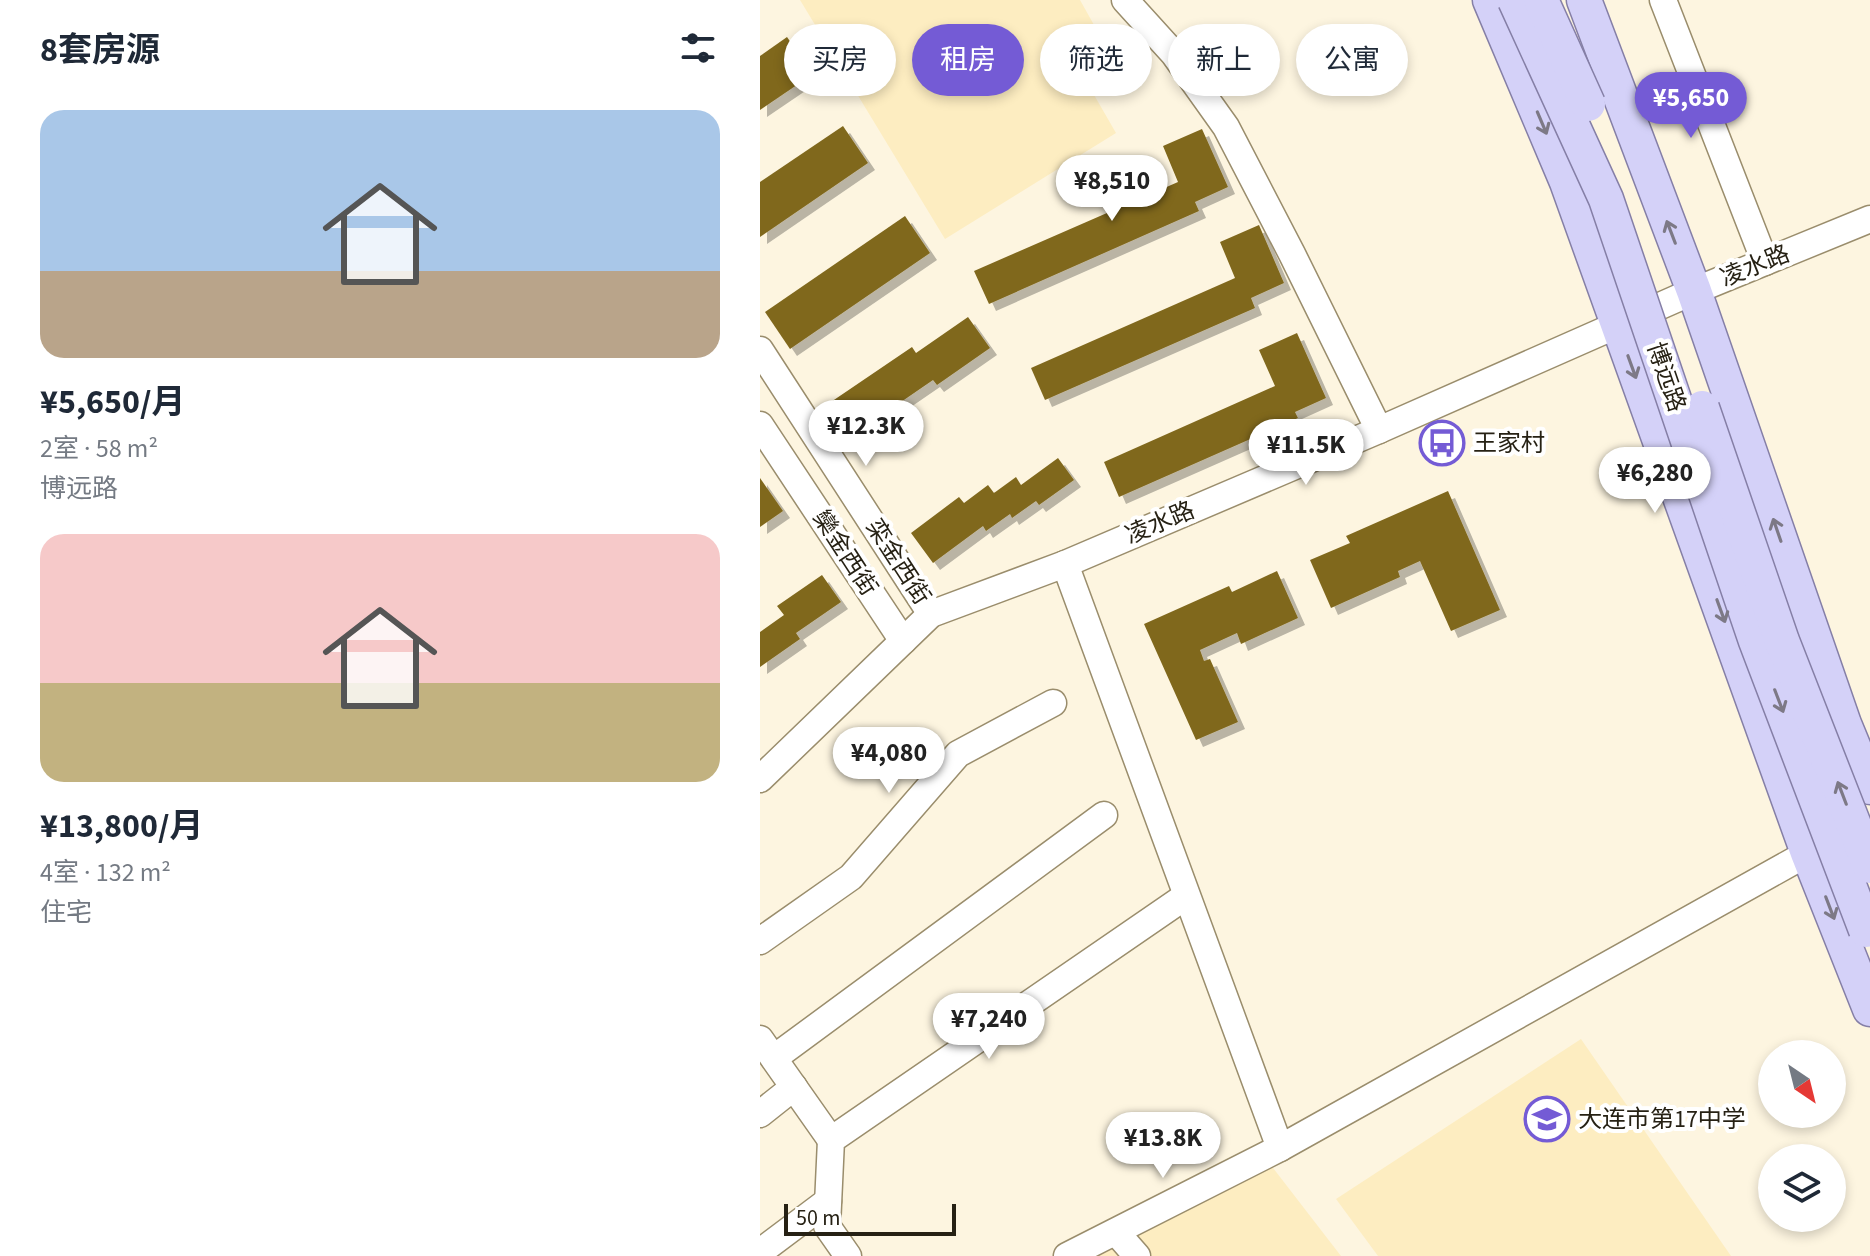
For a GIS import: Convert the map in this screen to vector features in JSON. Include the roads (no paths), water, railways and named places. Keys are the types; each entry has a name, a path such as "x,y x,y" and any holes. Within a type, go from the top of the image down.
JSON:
{"main road":[{"path":"1490,0 1567,182 1808,853 1870,1009"},
{"name":"博远路","path":"1515,0 1606,199 1756,641 1868,934"},
{"path":"1541,0 1629,196 1782,641 1870,866"},
{"path":"1584,0 1694,291 1844,724 1870,787"}],"street":[{"path":"1125,0 1174,54 1226,127 1379,430"},
{"path":"1663,0 1765,262"},
{"name":"凌水路","path":"760,779 931,614 1065,564 1694,291 1870,219"},
{"name":"栾金西街","path":"760,350 931,614"},
{"name":"欒金西街","path":"760,425 903,641"},
{"path":"1065,564 1280,1148"},
{"path":"760,941 851,877 958,754 1053,703"},
{"path":"848,1256 827,1226 831,1140 767,1049 1104,815"},
{"path":"1067,1256 1280,1148 1808,853"},
{"path":"831,1140 1186,896"},
{"path":"760,1114 794,1087"},
{"path":"760,1252 828,1201"},
{"path":"1116,1232 1137,1256"}],"place":[{"name":"王家村","path":"1442,443"},
{"name":"大连市第17中学","path":"1547,1119"}]}
